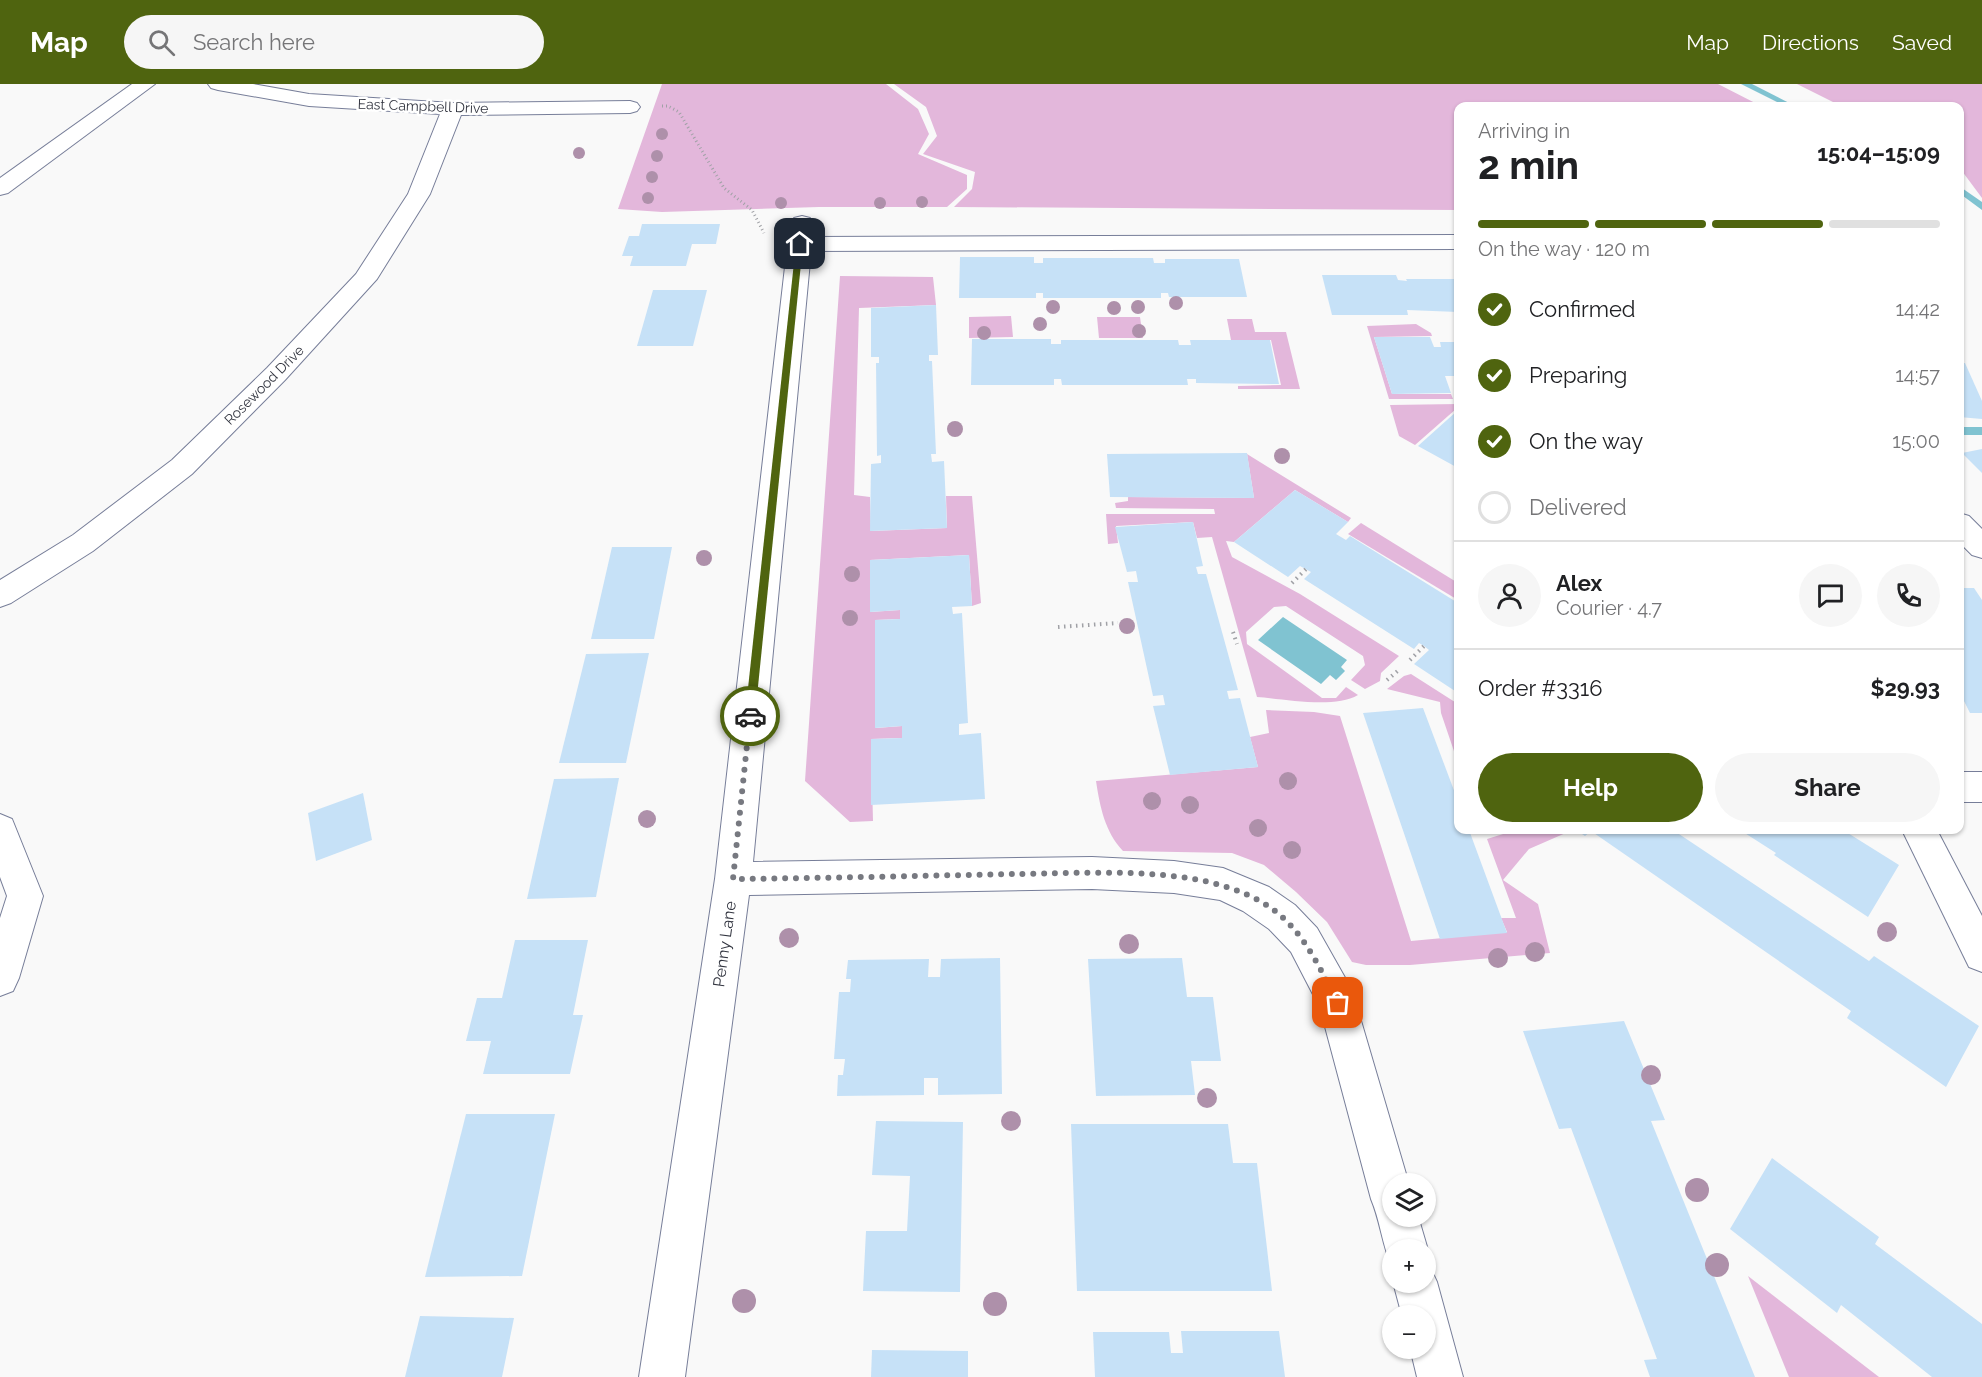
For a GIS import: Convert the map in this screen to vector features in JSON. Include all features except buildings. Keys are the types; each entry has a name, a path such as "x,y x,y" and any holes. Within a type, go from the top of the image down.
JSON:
{"street":[{"path":"0,188 145,84"},
{"name":"East Campbell Drive","path":"218,84 309,100 453,109 630,107"},
{"name":"Rosewood Drive","path":"0,595 83,543 182,467 276,374 365,279 419,194 453,109"},
{"name":"Penny Lane","path":"662,1377 733,879 801,233 1454,242"},
{"path":"1964,529 1982,547"},
{"path":"1964,787 1982,787"},
{"path":"0,830 25,896 0,978"},
{"path":"1920,834 1982,954"},
{"path":"733,879 1092,873 1174,877 1223,884 1256,898 1282,917 1304,940 1338,1003 1385,1173"},
{"path":"1435,1359 1440,1377"}],"path":[{"path":"630,107 668,106 679,112 724,188 733,199 743,202 754,211 757,224 766,236"},
{"path":"1292,583 1306,569"},
{"path":"1058,627 1118,623"},
{"path":"1233,632 1237,644"},
{"path":"1410,660 1424,646"},
{"path":"1387,680 1400,669"}],"shaded area":[{"path":"662,84 886,84 918,109 929,134 918,154 967,175 967,189 947,207 819,207 662,212 618,209"},
{"path":"894,84 1718,84 1753,102 1454,102 1454,210 954,207 972,189 975,172 923,154 937,136 926,107"},
{"path":"1797,84 1982,84 1982,198 1964,174 1964,102 1833,102"},
{"path":"840,276 933,277 936,305 859,308 854,495 870,497 871,531 947,528 946,496 972,496 981,603 972,606 969,555 870,560 870,612 900,610 900,619 875,620 876,728 902,726 902,738 871,739 873,821 850,822 805,781"},
{"path":"1011,316 1013,337 969,338 969,317"},
{"path":"1097,317 1140,317 1143,338 1099,338"},
{"path":"1227,319 1252,319 1255,332 1286,332 1300,389 1238,389 1238,386 1281,385 1271,340 1231,340"},
{"path":"1416,324 1432,336 1374,337 1392,394 1451,394 1453,399 1389,399 1367,326"},
{"path":"1454,404 1454,411 1415,445 1399,436 1390,405"},
{"path":"1247,454 1351,518 1348,522 1295,490 1234,542 1226,541 1232,557 1300,594 1399,656 1381,673 1380,681 1365,689 1351,680 1365,665 1363,656 1286,606 1274,607 1246,632 1247,644 1322,698 1336,698 1346,687 1358,695 1336,702 1257,697 1212,537 1197,538 1193,522 1116,526 1118,543 1108,544 1106,514 1215,514 1214,509 1116,508 1115,503 1128,501 1128,497 1254,498"},
{"path":"1361,523 1454,581 1454,598 1348,534"},
{"path":"1411,674 1454,701 1454,751 1441,713 1440,702 1387,689 1404,676"},
{"path":"1266,710 1314,712 1340,716 1411,941 1507,932 1501,918 1516,918 1487,839 1503,834 1563,834 1529,849 1503,880 1538,904 1550,953 1410,965 1366,965 1352,962 1327,922 1264,865 1232,853 1123,851 1117,844 1102,810 1096,781 1258,767 1250,737 1269,733"},
{"path":"1748,1276 1879,1377 1789,1377"}],"water":[{"path":"1283,617 1347,660 1341,667 1345,671 1336,680 1330,675 1321,684 1258,640"}],"waterway":[{"path":"1745,84 1783,102"},
{"path":"1964,193 1982,207"},
{"path":"1964,431 1982,431"}],"way so far":[{"path":"750,716 733,879 1092,873 1174,877 1223,884 1256,898 1293,928 1304,940 1338,1003"}],"route":[{"path":"750,716 800,244"}]}
